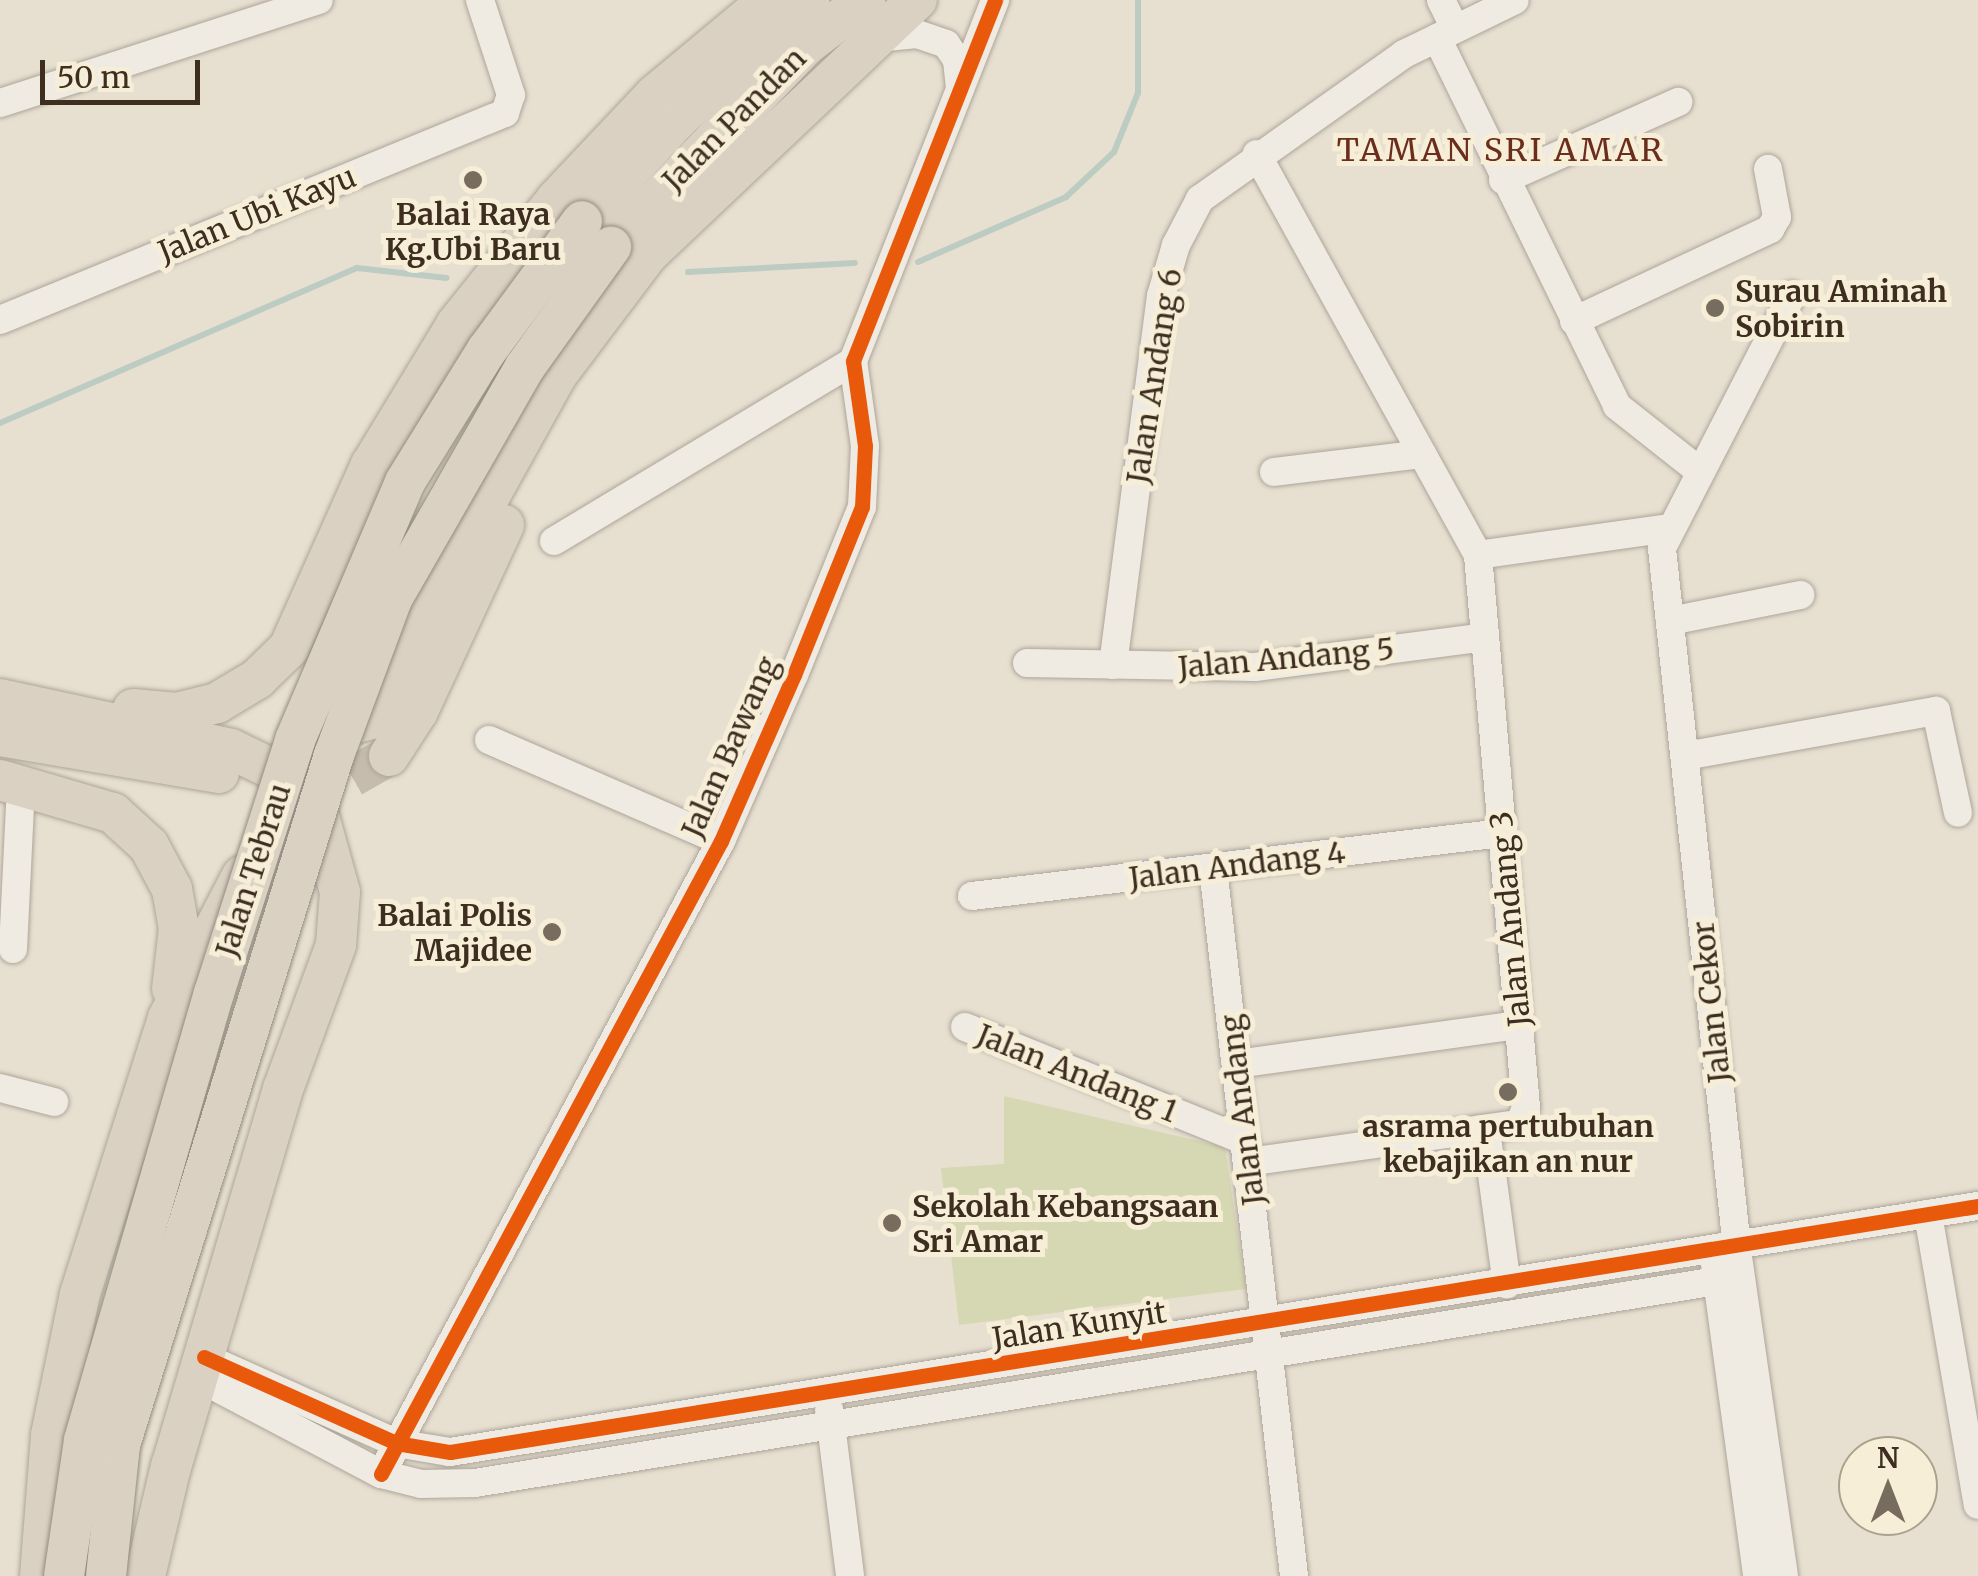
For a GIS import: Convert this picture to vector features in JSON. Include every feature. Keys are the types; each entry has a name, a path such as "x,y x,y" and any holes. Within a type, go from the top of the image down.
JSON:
{"highway":[{"path":"0,696 176,713 217,703 257,679 289,648 370,465 456,325 556,200 656,95 769,0"},
{"name":"Jalan Pandan","path":"597,234 679,118 809,0"},
{"path":"322,571 300,673 308,695 330,716 356,724 376,718 392,700 447,573 556,376 648,254 703,204 781,122 870,19 917,0"},
{"name":"Jalan Pandan","path":"597,234 804,46 870,19"},
{"path":"389,756 418,711 480,570 584,376 703,204"},
{"name":"Jalan Tebrau","path":"64,1576 84,1440 214,992 296,740 405,482 486,350 597,234"},
{"name":"Jalan Tebrau","path":"106,1576 120,1445 334,756 392,599 597,234"},
{"path":"0,696 231,749 291,778 320,820 340,892 336,945 314,1001 201,1367 145,1576"},
{"path":"0,736 219,772"},
{"path":"11,784 113,814 149,846 172,889 180,928 168,1018"},
{"path":"40,1576 51,1435 80,1294 168,1018 236,881 256,864 284,859 301,865 312,884 314,1001"}],"street":[{"path":"0,103 318,0"},
{"name":"Jalan Ubi Kayu","path":"0,320 511,105 480,0"},
{"name":"Jalan Bawang","path":"381,1474 720,841 862,506 865,446 853,361 995,0"},
{"path":"1441,0 1446,33 1504,180 1574,320 1629,420 1698,470"},
{"name":"Jalan Andang 6","path":"1113,666 1161,296 1176,245 1200,199 1257,154 1446,33 1515,0"},
{"path":"870,19 946,44 958,60 960,91"},
{"path":"1504,180 1678,102"},
{"name":"Jalan Andang 3","path":"1247,1152 1486,1130 1520,1124 1526,1108 1478,555 1257,154"},
{"path":"1574,320 1770,229 1777,217 1768,169"},
{"name":"Jalan Cekor","path":"1757,1576 1724,1327 1723,1260 1684,756 1662,548 1698,470 1792,295"},
{"path":"554,542 853,361"},
{"path":"1274,472 1422,454"},
{"path":"1478,555 1669,528"},
{"path":"1670,622 1800,595"},
{"name":"Jalan Andang 5","path":"1027,663 1255,666 1485,638"},
{"path":"1684,756 1936,711 1958,813"},
{"path":"489,740 720,841"},
{"path":"11,784 14,949"},
{"name":"Jalan Andang 4","path":"972,896 1502,833"},
{"name":"Jalan Andang","path":"1213,868 1294,1576"},
{"path":"1236,1064 1519,1024"},
{"name":"Jalan Andang 1","path":"964,1027 1247,1152"},
{"path":"0,1088 54,1102"},
{"path":"1486,1130 1508,1285"},
{"name":"Jalan Kunyit","path":"201,1367 396,1443 450,1452 1508,1285 1723,1260 1978,1206"},
{"path":"1928,1214 1967,1387 1978,1505"},
{"name":"Jalan Cekor","path":"1723,1260 1784,1576"},
{"name":"Jalan Kunyit","path":"201,1367 381,1474 421,1484 476,1483 1674,1287 1723,1260"},
{"path":"1674,1287 1706,1303 1724,1327"},
{"path":"827,1392 850,1576"}],"green space":[{"path":"1004,1096 1225,1147 1246,1289 959,1325 941,1168 1004,1164"}],"waterway":[{"path":"918,262 1066,197 1114,152 1138,93 1138,0"},
{"path":"688,272 855,263"},
{"path":"0,423 357,268 446,278"}],"tunnel":[{"path":"294,781 352,777 389,756"}],"cycle path":[{"path":"381,1474 721,841 794,675 862,507 865,446 853,361 995,0"},
{"path":"204,1357 396,1443 450,1452 1978,1206"}],"place":[{"name":"Balai Raya Kg.Ubi Baru","path":"473,180"},
{"name":"Surau Aminah Sobirin","path":"1715,308"},
{"name":"Balai Polis Majidee","path":"552,932"},
{"name":"asrama pertubuhan kebajikan an nur","path":"1508,1092"},
{"name":"Sekolah Kebangsaan Sri Amar","path":"892,1223"}],"district":[{"name":"TAMAN SRI AMAR","path":"1501,150"}]}
